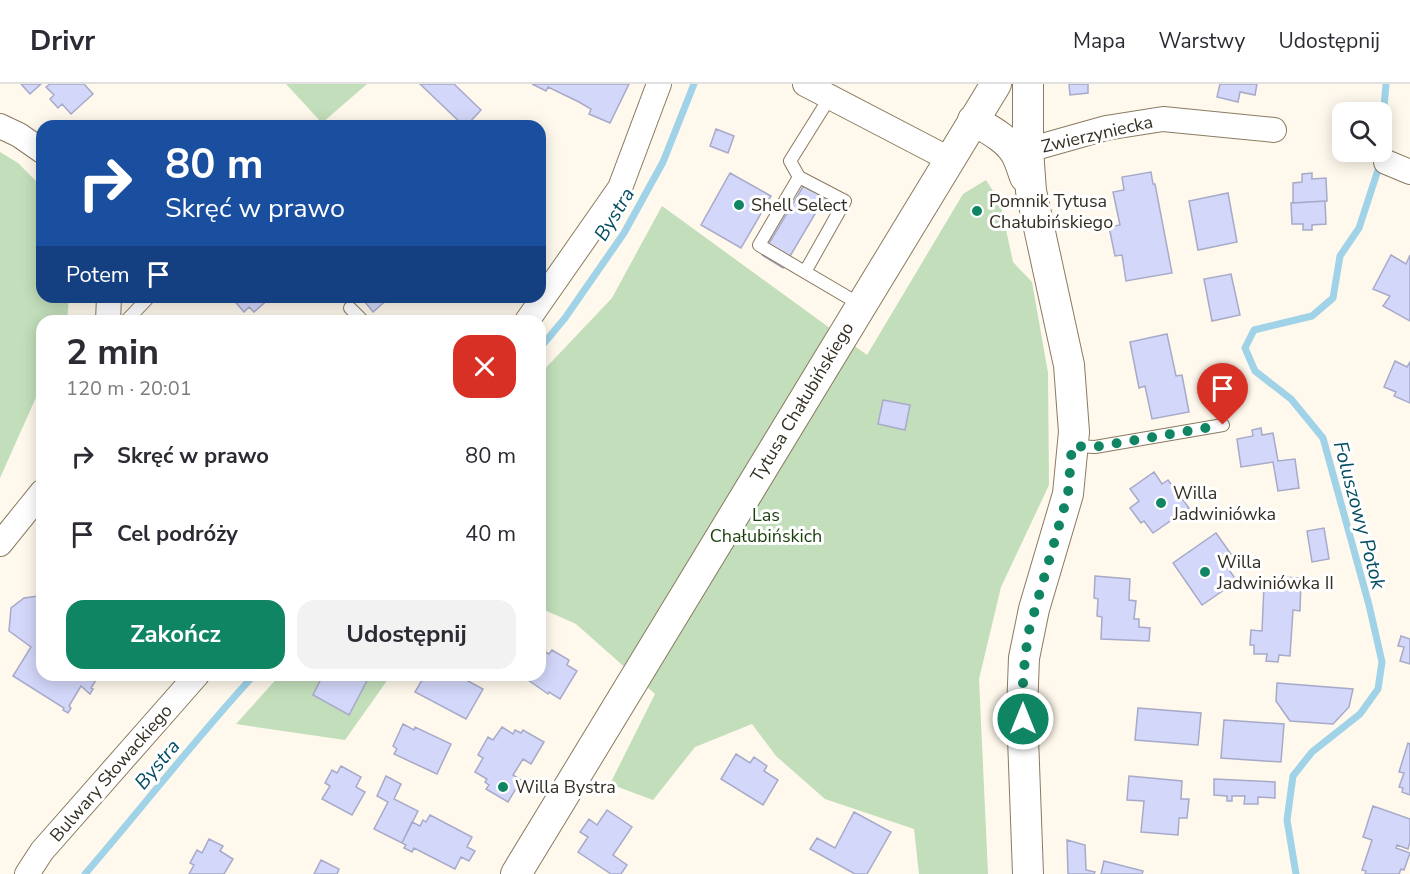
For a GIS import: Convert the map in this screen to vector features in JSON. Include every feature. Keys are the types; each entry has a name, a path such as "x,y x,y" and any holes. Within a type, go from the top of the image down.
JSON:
{"street":[{"path":"546,294 620,188 659,84"},
{"path":"805,84 949,159"},
{"name":"Tytusa Chałubińskiego","path":"516,874 996,84"},
{"path":"1028,84 1028,150 1031,191 1069,365 1073,405 1068,494 1034,609 1024,658 1022,710 1028,874"},
{"name":"Zwierzyniecka","path":"1028,150 1106,128 1163,119 1274,130"},
{"path":"973,120 1012,147 1031,191"},
{"path":"0,126 36,147"},
{"path":"1386,162 1410,172"},
{"path":"0,543 36,499"},
{"name":"Bulwary Słowackiego","path":"27,874 42,851 192,681"}],"lane":[{"path":"805,272 844,201 799,177 790,161 830,97"},
{"path":"799,177 759,246 861,305"},
{"path":"132,315 143,303"},
{"path":"350,308 357,315"},
{"path":"1072,446 1095,447 1223,425"}],"green space":[{"path":"286,84 367,84 325,120 319,120"},
{"path":"0,152 18,163 36,181 36,303 68,303 68,315 36,315 36,397 0,478"},
{"name":"Las Chałubińskich","path":"986,180 1000,202 1013,262 1032,282 1048,373 1049,485 1001,587 979,679 988,874 919,874 914,829 825,799 776,756 752,724 695,747 653,800 610,784 655,694 576,624 546,611 546,368 612,298 662,206 867,355 963,194"},
{"path":"275,681 387,681 345,740 236,724"}],"building":[{"path":"21,84 41,84 30,94"},
{"path":"50,84 84,84 93,94 71,114 62,104 58,108 50,99 54,95 46,87"},
{"path":"420,84 454,84 481,110 472,120 458,120"},
{"path":"532,84 629,84 610,123 589,114 591,109 579,102 548,87 546,91"},
{"path":"1069,84 1088,84 1088,93 1070,95"},
{"path":"1220,84 1257,84 1255,95 1240,92 1238,102 1217,97"},
{"path":"716,129 734,136 728,153 710,146"},
{"path":"1151,172 1172,273 1126,281 1122,255 1115,256 1109,227 1120,225 1113,192 1124,190 1122,177"},
{"name":"Shell Select","path":"730,173 771,196 741,248 701,225"},
{"path":"1312,173 1312,179 1326,178 1327,201 1293,203 1293,183 1302,182 1302,174"},
{"path":"804,185 825,197 783,268 762,255"},
{"path":"1228,193 1237,242 1198,250 1189,201"},
{"path":"1325,201 1326,224 1312,225 1312,230 1303,230 1303,224 1292,224 1291,203"},
{"path":"1391,255 1406,264 1410,255 1410,321 1383,306 1390,296 1373,289"},
{"path":"1231,274 1240,315 1212,321 1204,279"},
{"path":"236,303 264,303 254,312 249,307 244,312"},
{"path":"366,303 383,303 373,312"},
{"path":"1167,334 1176,376 1182,375 1189,412 1152,419 1145,386 1139,388 1130,342"},
{"path":"1395,361 1407,367 1410,362 1410,403 1394,396 1396,392 1384,387"},
{"path":"883,400 910,405 905,430 878,424"},
{"path":"1261,428 1262,435 1273,433 1278,461 1295,459 1299,488 1278,491 1273,462 1241,467 1237,439 1253,436 1252,430"},
{"name":"Willa Jadwiniówka","path":"1154,472 1162,484 1168,480 1189,508 1153,533 1144,521 1141,523 1130,508 1139,501 1130,489"},
{"path":"1324,528 1329,559 1312,562 1307,531"},
{"name":"Willa Jadwiniówka II","path":"1216,533 1231,554 1222,560 1237,581 1202,605 1173,563"},
{"path":"1095,576 1130,579 1129,600 1136,601 1134,619 1139,619 1139,627 1150,628 1149,641 1101,639 1102,617 1097,616 1098,599 1094,598"},
{"path":"1277,577 1301,578 1300,611 1293,610 1290,656 1279,655 1278,662 1266,661 1267,654 1254,654 1254,645 1250,645 1251,630 1262,631 1264,585 1276,586"},
{"path":"36,596 36,681 95,681 90,694 81,686 69,706 71,708 68,713 63,710 64,708 13,676 31,647 9,631 11,608 24,598"},
{"path":"1401,636 1410,639 1410,664 1400,661 1404,647 1398,646"},
{"path":"552,650 569,660 567,665 577,671 560,699 549,692 548,694 530,681 546,681 546,652 549,654"},
{"path":"320,681 367,681 349,715 313,695"},
{"path":"421,681 468,681 483,689 466,719 415,692"},
{"path":"1277,683 1353,689 1349,707 1333,724 1290,721 1276,701"},
{"path":"1138,708 1201,713 1198,745 1135,740"},
{"path":"1224,720 1284,724 1281,762 1221,758"},
{"path":"403,724 414,730 415,727 451,744 437,774 394,754 397,749 393,746"},
{"path":"502,727 513,734 515,730 521,733 523,730 544,742 531,764 523,759 513,775 521,780 508,802 486,789 489,785 485,782 487,779 475,772 483,758 478,755 488,737 493,740"},
{"path":"1408,743 1410,744 1410,795 1402,792 1403,788 1399,787 1404,773 1399,772"},
{"path":"736,754 750,763 754,757 767,766 764,771 778,780 763,805 721,779"},
{"path":"341,766 361,777 356,787 365,792 352,815 322,799 330,786 325,783 332,770 337,773"},
{"path":"386,776 401,784 394,799 418,811 402,843 374,829 388,802 377,796"},
{"path":"1129,776 1182,781 1181,799 1189,799 1187,818 1179,818 1178,835 1141,832 1144,801 1127,800"},
{"path":"1214,779 1275,782 1275,798 1258,797 1258,804 1244,804 1245,796 1232,796 1232,801 1227,801 1227,796 1214,795"},
{"path":"1373,806 1410,819 1408,849 1397,845 1396,848 1410,853 1404,870 1401,869 1399,874 1365,874 1366,871 1362,870 1372,840 1363,837"},
{"path":"607,810 632,827 613,855 627,865 621,874 611,874 578,852 588,837 580,832 589,819 597,825"},
{"path":"854,812 891,832 867,874 855,874 810,849 817,838 835,848"},
{"path":"430,815 472,837 467,847 475,851 469,861 461,857 455,869 414,848 412,852 404,848 406,845 402,843 412,822 420,826 423,820 426,822"},
{"path":"209,839 223,846 220,851 233,859 224,874 189,874 194,865 190,863 197,850 202,853"},
{"path":"1067,840 1085,845 1086,870 1095,872 1094,874 1068,874"},
{"path":"321,860 339,869 337,874 314,874"},
{"path":"1104,861 1143,871 1142,874 1101,874"}],"waterway":[{"name":"Bystra","path":"546,341 565,318 624,233 663,162 694,84"},
{"name":"Foluszowy Potok","path":"1384,102 1386,84"},
{"name":"Foluszowy Potok","path":"1296,874 1287,820 1293,776 1312,752 1360,714 1378,689 1382,662 1369,605 1323,438 1291,399 1255,371 1245,348 1254,330 1312,316 1333,298 1340,256 1359,228 1379,162"},
{"name":"Bystra","path":"85,874 249,681"}],"place":[{"name":"Shell Select","path":"739,205"},
{"name":"Pomnik Tytusa Chałubińskiego","path":"977,211"},
{"name":"Willa Jadwiniówka","path":"1161,503"},
{"name":"Willa Jadwiniówka II","path":"1205,572"},
{"name":"Willa Bystra","path":"503,787"}],"route":[{"path":"1023,719 1024,658 1028,634 1068,494 1072,446 1095,447 1223,425"}]}
